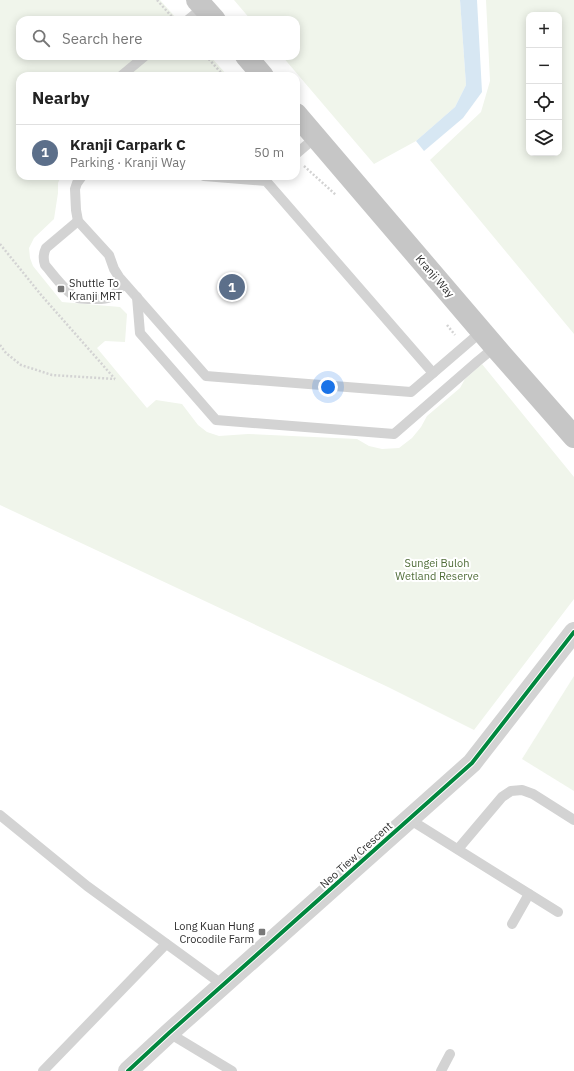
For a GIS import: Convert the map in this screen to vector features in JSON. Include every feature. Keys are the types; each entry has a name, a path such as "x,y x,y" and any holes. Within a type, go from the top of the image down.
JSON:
{"main road":[{"path":"249,60 260,72"},
{"name":"Kranji Way","path":"300,119 574,438"}],"street":[{"name":"Neo Tiew Crescent","path":"128,1071 472,764 574,632"}],"lane":[{"path":"125,72 140,60"},
{"path":"300,151 316,137"},
{"path":"79,180 75,189 78,221 110,255 116,273 124,284 206,376 411,392 433,373 489,339"},
{"path":"271,180 433,373"},
{"path":"78,221 46,248 44,256 45,265 69,292 77,297 104,300 113,296 124,284"},
{"path":"137,297 140,333 216,420 394,434 489,339"},
{"path":"458,849 502,796 512,791 522,790 533,794 574,820"},
{"path":"0,815 87,886 223,985"},
{"path":"409,819 558,912"},
{"path":"512,924 529,894"},
{"path":"43,1071 166,944"},
{"path":"169,1033 232,1071"},
{"path":"441,1071 450,1054"}],"path":[{"path":"158,0 172,16"},
{"path":"210,60 220,72"},
{"path":"0,244 42,296 115,379 52,375 21,365 6,353 0,344"}],"green space":[{"name":"Sungei Buloh Wetland Reserve","path":"0,0 160,0 174,16 16,16 16,60 214,60 224,72 16,72 16,180 59,180 54,219 34,238 29,248 33,266 62,302 120,307 127,314 125,342 105,341 97,348 147,408 156,400 182,404 198,425 207,432 219,436 248,434 357,439 369,446 382,449 399,448 412,438 421,427 427,416 460,388 465,379 482,364 574,477 574,599 474,730 388,687 0,505"},
{"path":"234,0 460,0 466,85 455,107 416,141 374,164 300,77 300,72 296,72 285,60 300,60 300,16 248,16"},
{"path":"486,0 574,0 574,334 430,160 481,112 490,81"},
{"path":"574,676 574,791 522,759"}],"water":[{"path":"460,0 477,0 482,92 463,118 424,151 416,141 455,107 466,85"}],"cycle path":[{"path":"128,1071 472,763 574,632"}],"place":[{"name":"Kranji Carpark C","path":"232,287"},
{"name":"Shuttle To Kranji MRT","path":"61,289"},
{"name":"Long Kuan Hung Crocodile Farm","path":"262,932"}]}
